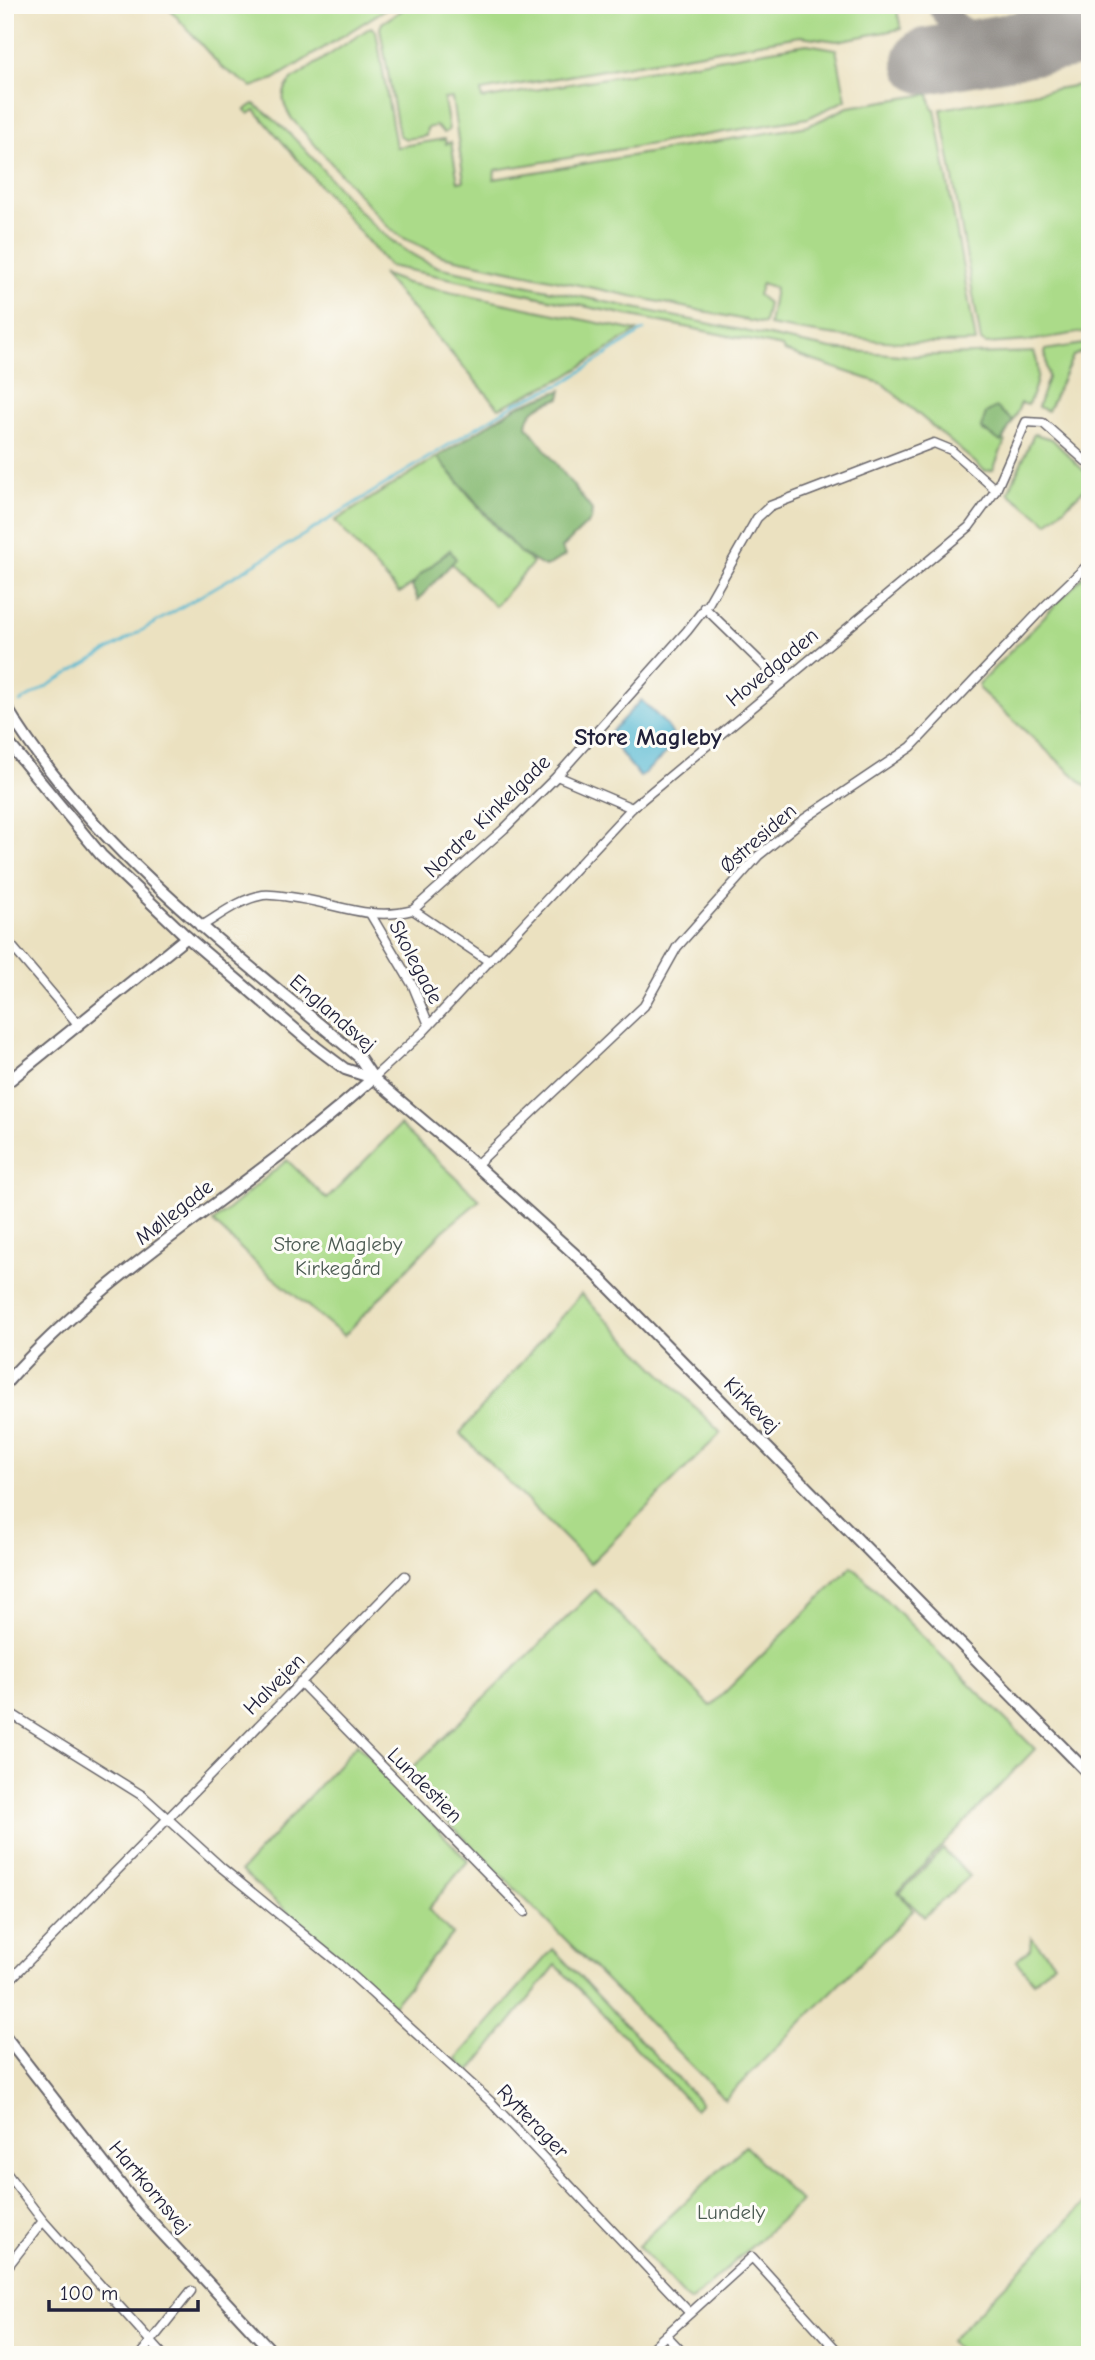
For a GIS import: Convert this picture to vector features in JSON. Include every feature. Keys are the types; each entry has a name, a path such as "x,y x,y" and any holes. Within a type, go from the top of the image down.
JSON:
{"main road":[{"name":"Englandsvej","path":"5,705 60,781 101,831 200,927 359,1057 373,1078"},
{"name":"Englandsvej","path":"5,738 101,855 187,937 317,1048 345,1069 373,1078"},
{"path":"5,1084 77,1023 187,937"},
{"name":"Kirkevej","path":"373,1078 476,1165 591,1269 1090,1775"},
{"name":"Møllegade","path":"5,1384 30,1357 102,1293 373,1078"},
{"name":"Hartkornsvej","path":"5,2036 137,2206 275,2355"}],"street":[{"name":"Hovedgaden","path":"373,1078 429,1025 632,808 969,527 996,490 1026,422 1043,423 1090,465"},
{"name":"Nordre Kinkelgade","path":"412,910 504,829 557,776 687,631 757,518 770,506 934,443 951,450 996,490"},
{"name":"Østresiden","path":"476,1165 644,1006 677,947 758,856 804,819 911,747 1044,607 1090,563"},
{"path":"704,607 762,660 782,683"},
{"path":"557,776 632,808"},
{"path":"200,927 244,901 265,894 315,900 371,915 393,915 412,910 487,960"},
{"name":"Skolegade","path":"371,915 413,986 429,1025"},
{"path":"5,938 77,1023"},
{"name":"Halvejen","path":"5,1984 405,1576"},
{"name":"Lundestien","path":"300,1682 525,1912"},
{"path":"7,1711 143,1796 168,1816"},
{"name":"Rytterager","path":"168,1816 222,1868 340,1964 490,2101 690,2313"},
{"path":"5,2171 43,2221 163,2355"},
{"path":"5,2270 43,2221"},
{"path":"644,2355 752,2257 841,2355"},
{"path":"140,2355 191,2291"},
{"path":"666,2335 685,2355"}],"green space":[{"path":"166,5 392,5 274,79 252,87 221,67"},
{"path":"410,5 902,5 903,8 897,10 901,29 837,41 800,36 481,91 482,99 807,44 836,49 846,100 808,118 495,170 494,179 808,126 848,107 929,94 932,108 935,109 976,342 872,340 769,325 775,288 762,283 758,295 768,303 764,324 442,256 401,237 386,225 292,119 283,98 293,79 371,27 376,31 396,147 445,139 446,144 451,142 458,182 464,181 452,98 444,99 449,130 444,133 436,126 427,128 426,136 406,139 399,135 380,28 382,23"},
{"path":"1090,83 1090,331 1029,341 986,344 981,341 941,109"},
{"path":"254,104 301,145 363,215 385,235 410,253 438,267 831,349 911,356 1034,352 1038,373 1033,392 1028,405 1021,403 1013,421 986,413 982,431 1005,441 993,470 985,471 883,384 784,351 782,347 389,266 255,110 249,114 245,110"},
{"path":"382,274 406,283 637,331 565,377 499,408"},
{"path":"1090,343 1090,348 1073,356 1048,411 1038,407 1048,378 1045,350"},
{"path":"562,390 560,398 543,404 530,414 527,426 592,510 591,520 562,548 565,556 545,567 519,552 437,457 518,406"},
{"path":"996,407 1013,421 1001,442 981,428 986,413"},
{"path":"1034,434 1052,439 1090,477 1090,484 1048,523 1008,493"},
{"path":"437,457 494,526 533,563 495,606 451,563 450,550 419,579 399,593 335,521"},
{"path":"450,550 456,559 418,600 412,586 419,576"},
{"path":"1090,569 1090,790 979,689 979,684"},
{"name":"Store Magleby Kirkegård","path":"400,1125 480,1200 443,1231 344,1336 258,1265 213,1222 287,1160 327,1199"},
{"path":"581,1294 721,1433 590,1564 460,1433"},
{"path":"852,1566 1035,1749 898,1892 913,1910 725,2099 403,1777 595,1590 711,1706"},
{"path":"357,1744 468,1861 428,1909 452,1934 393,2005 241,1871"},
{"path":"943,1849 970,1876 924,1917 900,1893"},
{"path":"1031,1937 1054,1962 1034,1982 1016,1961 1030,1949"},
{"path":"553,1949 701,2103 695,2109 556,1965 470,2072 456,2059"},
{"name":"Lundely","path":"745,2146 801,2202 690,2302 638,2246"},
{"path":"1090,2198 1090,2355 964,2355 950,2341"}],"water":[{"path":"641,700 665,724 674,739 665,754 640,777 607,736"}],"waterway":[{"path":"20,702 294,541 516,403 564,383 644,330"}],"taxiway":[{"path":"940,5 961,30 980,40 1012,46"},
{"path":"1033,42 1056,31 1077,5"}],"runway":[{"path":"926,61 1090,32"}],"district":[{"name":"Store Magleby","path":"648,737"}]}
